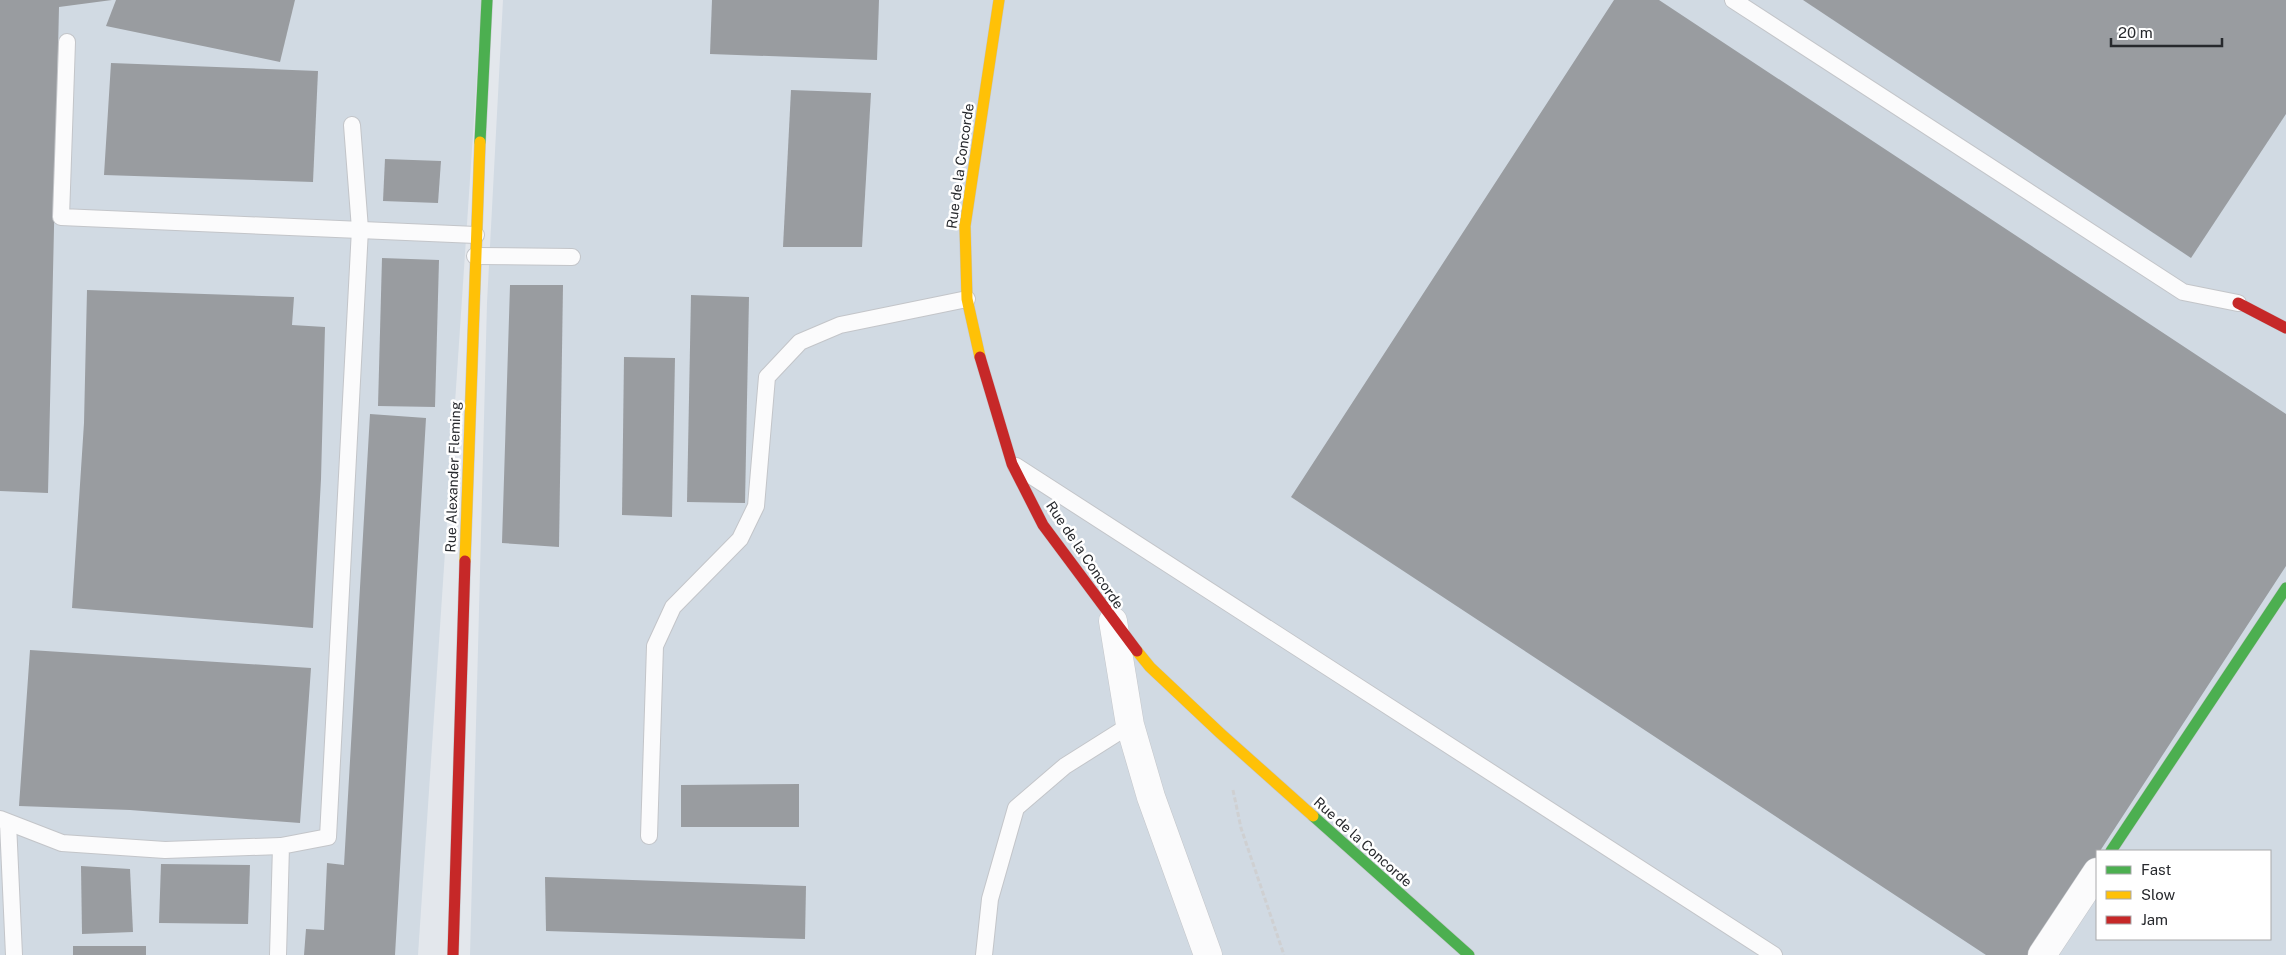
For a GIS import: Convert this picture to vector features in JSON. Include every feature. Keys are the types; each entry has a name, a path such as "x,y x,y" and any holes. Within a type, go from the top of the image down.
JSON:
{"street":[{"name":"Rue Alexander Fleming","path":"453,955 474,256 487,0"},
{"name":"Rue de la Concorde","path":"999,0 965,226 967,299 983,369 1012,464 1043,524 1113,621 1150,667 1220,733 1469,955"},
{"path":"2238,303 2286,328"},
{"path":"2112,850 2286,588"},
{"path":"1113,621 1130,725 1151,797 1208,955"},
{"path":"2042,955 2096,874"}],"lane":[{"path":"1733,0 2183,292 2238,303"},
{"path":"67,42 61,217 476,234"},
{"path":"14,955 4,821 62,843 165,850 281,846 328,837 360,229 352,125"},
{"path":"474,256 572,257"},
{"path":"649,836 655,646 673,607 740,539 756,506 768,377 800,342 840,325 967,299"},
{"path":"1012,464 1774,955"},
{"path":"984,955 990,899 1016,808 1066,766 1130,725"},
{"path":"278,955 281,846"}],"path":[{"path":"1220,733 1241,828 1284,955"}],"shaded area":[{"path":"0,0 482,0 418,955 0,955"},
{"path":"503,0 2286,0 2286,955 470,955 487,303"}],"building":[{"path":"0,0 112,0 59,7 48,493 0,491"},
{"path":"116,0 295,0 280,62 106,26"},
{"path":"712,0 879,0 877,60 710,54"},
{"path":"1614,0 1659,0 2286,414 2286,566 2101,850 2096,850 2096,858 2033,955 1986,955 1291,497"},
{"path":"1803,0 2286,0 2286,114 2191,258"},
{"path":"111,63 318,71 313,182 104,175"},
{"path":"791,90 871,93 862,247 783,247"},
{"path":"385,159 441,161 438,203 383,201"},
{"path":"382,258 439,260 435,407 378,406"},
{"path":"510,285 563,285 559,547 502,543"},
{"path":"87,290 294,297 292,325 325,327 321,479 313,628 72,608 84,423"},
{"path":"691,295 749,297 745,503 687,502"},
{"path":"624,357 675,358 672,517 622,515"},
{"path":"370,414 426,418 395,955 304,955 306,929 324,930 327,863 344,865"},
{"path":"30,650 311,668 300,823 130,810 19,806"},
{"path":"799,784 799,827 681,827 681,785"},
{"path":"161,864 250,865 248,924 159,923"},
{"path":"81,866 130,869 133,932 82,934"},
{"path":"545,877 806,886 805,939 546,931"},
{"path":"73,946 146,946 146,955 73,955"}],"traffic: fast":[{"path":"480,142 487,0"},
{"path":"2112,850 2286,588"},
{"path":"1313,816 1469,955"}],"traffic: slow":[{"path":"980,357 967,299 965,226 999,0"},
{"path":"465,561 480,142"},
{"path":"1137,651 1150,667 1220,733 1313,816"}],"traffic: jam":[{"path":"2238,303 2286,328"},
{"path":"980,357 1012,464 1043,525 1137,651"},
{"path":"453,955 465,561"}]}
